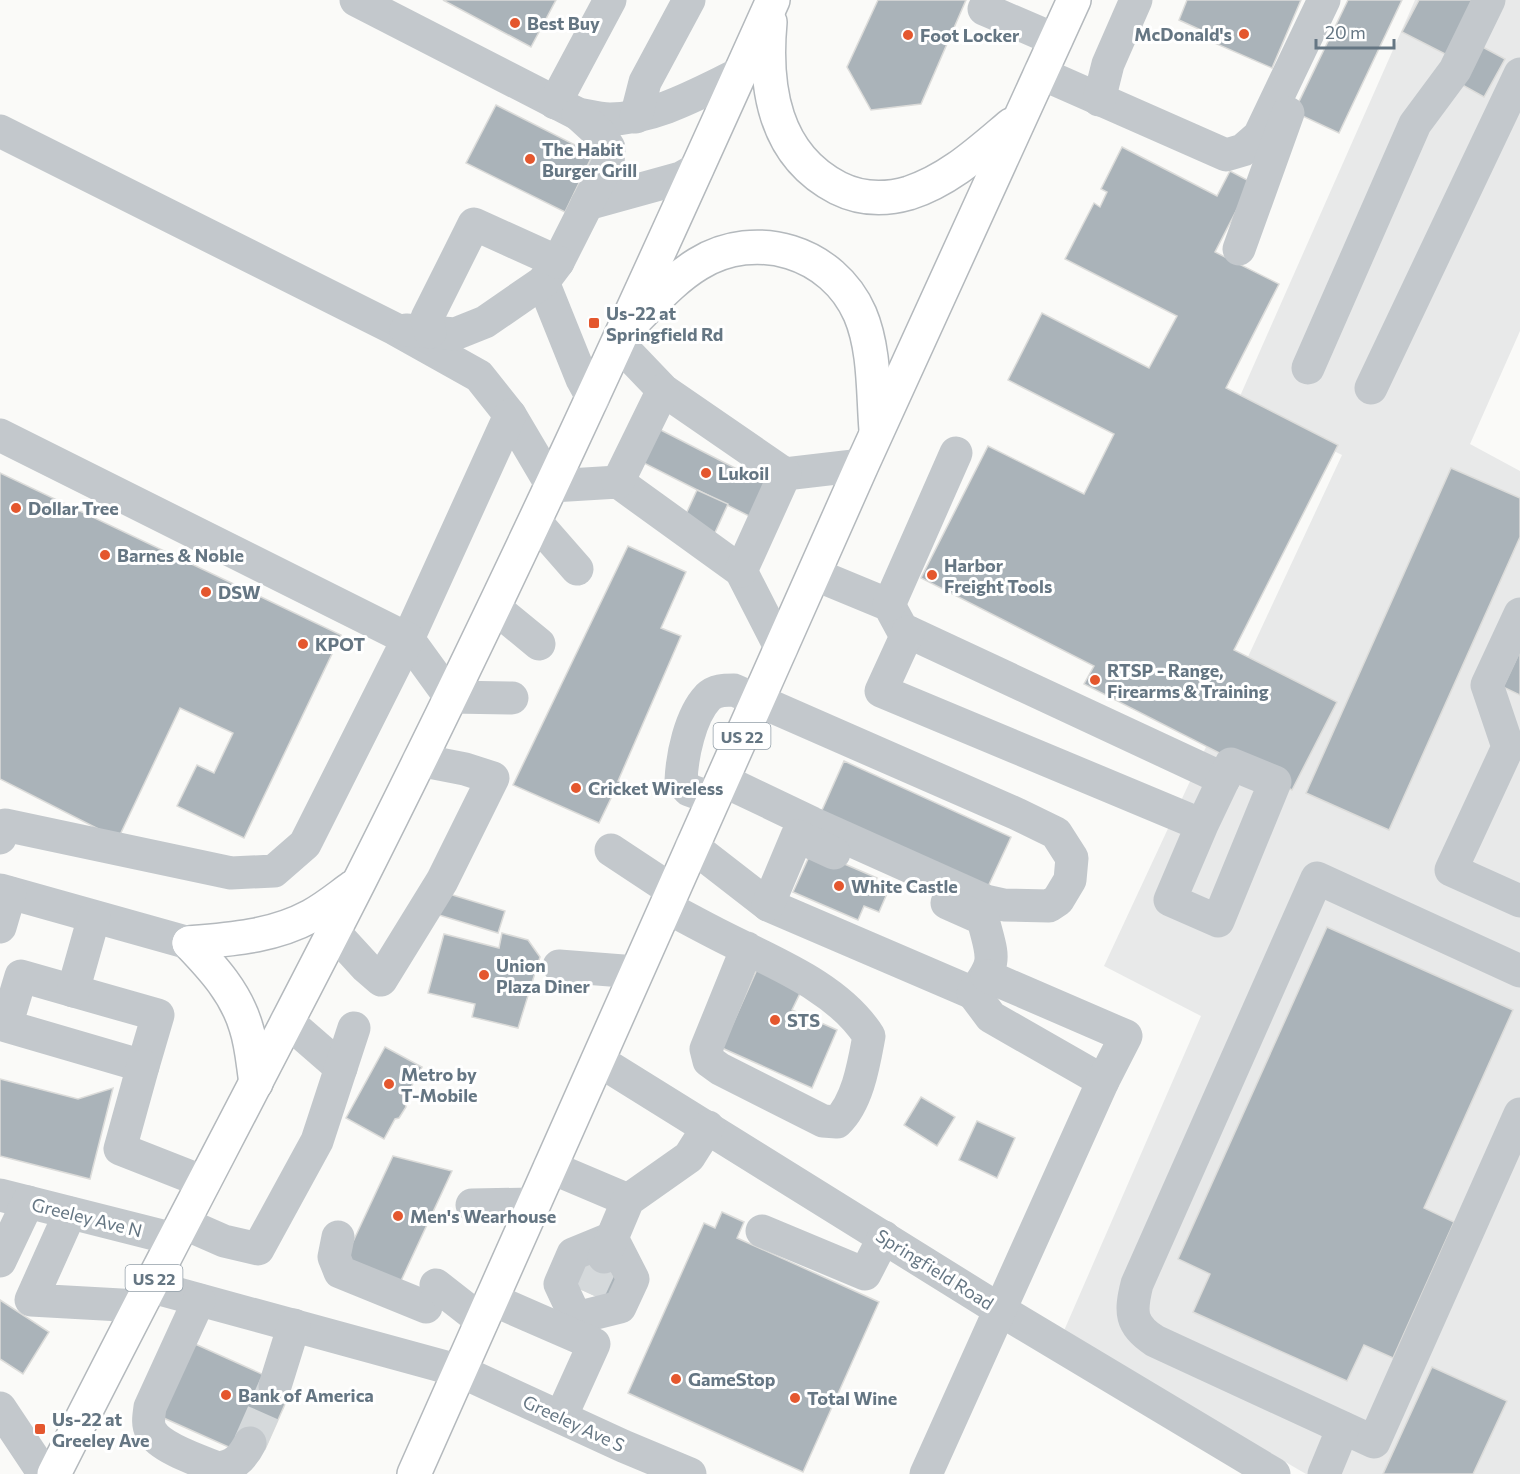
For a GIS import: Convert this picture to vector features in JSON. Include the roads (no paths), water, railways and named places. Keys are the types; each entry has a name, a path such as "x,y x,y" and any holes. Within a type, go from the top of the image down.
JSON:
{"highway":[{"name":"US 22","path":"414,1474 862,465 1074,0"},
{"name":"US 22","path":"54,1474 359,882 494,607 593,399 773,1"},
{"path":"773,1 769,52 778,120 792,149 808,169 844,191 873,198 907,194 957,170 1018,120"},
{"path":"621,336 684,274 699,263 716,255 732,250 766,247 801,255 818,263 830,273 847,291 860,314 868,346 877,432"},
{"path":"189,943 244,938 278,930 312,915 359,882"},
{"path":"189,943 217,972 241,1012 250,1042 256,1083"}],"street":[{"path":"356,0 567,109 601,135 609,148 608,163 550,272 485,322 455,334 395,329"},
{"path":"567,109 610,0"},
{"path":"636,117 645,82 689,0"},
{"path":"1098,100 1107,64 1136,0"},
{"path":"1040,73 1226,155 1243,150 1259,136 1324,0"},
{"path":"1239,249 1286,117 1340,0"},
{"path":"1308,368 1415,124 1455,70 1489,0"},
{"path":"984,9 1056,40"},
{"path":"567,109 609,119 636,117 672,106 741,73"},
{"path":"1371,388 1520,74"},
{"path":"0,131 395,329 479,376 510,415 552,486 618,482 741,571 781,649"},
{"path":"587,204 681,178 697,169"},
{"path":"430,332 427,318 474,224 550,272 582,379 593,399"},
{"path":"621,336 663,390 785,474 862,465"},
{"path":"618,482 663,390"},
{"path":"0,838 5,825 231,873 274,871 305,844 408,639 510,415"},
{"path":"0,435 408,639 450,697 512,698"},
{"path":"889,605 956,453"},
{"path":"741,571 785,474"},
{"path":"535,521 577,569"},
{"path":"814,573 889,605 902,629 1224,778"},
{"path":"494,607 539,644"},
{"path":"1520,614 1487,685 1508,747 1451,870 1520,901"},
{"path":"908,632 881,691 1202,825"},
{"path":"720,690 734,690 1056,833 1072,858 1070,880 1058,900 1049,906 1004,905 986,901 812,823 718,789 689,790 681,781 684,753 700,708 709,696 720,690"},
{"path":"333,931 381,980 442,881 493,778 465,769 419,760"},
{"path":"1232,764 1275,782 1218,921 1170,900 1224,778 1232,764"},
{"path":"768,905 797,836 983,919 993,961 980,984 991,1017 1103,1081"},
{"path":"692,846 768,905 1126,1036 1103,1081 926,1474"},
{"path":"610,850 669,899 747,948 814,984 860,1021 869,1036 862,1074 843,1116 837,1122 823,1121 720,1069 709,1061 706,1048 747,948"},
{"path":"1520,971 1317,878 1137,1284 1132,1303 1133,1319 1142,1333 1155,1341 1374,1442 1520,1114"},
{"path":"0,927 5,892 189,943"},
{"path":"74,991 94,917"},
{"path":"559,966 636,972"},
{"path":"143,1066 6,1026 21,976 158,1015 120,1149 204,1182"},
{"path":"288,1021 342,1068 354,1028"},
{"name":"Springfield Road","path":"598,1060 1255,1469"},
{"name":"Greeley Ave N","path":"14,1198 70,1213 178,1231 258,1249 317,1141 342,1068"},
{"path":"561,1417 594,1344 589,1290 628,1200 689,1157 708,1127"},
{"path":"550,1167 628,1200"},
{"path":"0,1261 14,1198"},
{"path":"472,1205 533,1204"},
{"name":"Greeley Ave S","path":"70,1213 31,1300 144,1296 199,1299 460,1371 690,1474"},
{"path":"762,1231 865,1274 884,1237"},
{"path":"338,1237 334,1257 340,1272 487,1310 589,1290"},
{"path":"199,1299 150,1407 148,1423 151,1431 167,1446 218,1468 231,1466 238,1461 250,1443"},
{"path":"275,1386 294,1325"},
{"path":"0,1408 44,1474"},
{"path":"1324,1474 1343,1428"}],"tunnel":[{"path":"588,1293 600,1267"},
{"path":"250,1443 275,1386"}],"place":[{"name":"Best Buy","path":"515,23"},
{"name":"McDonald's","path":"1244,34"},
{"name":"Foot Locker","path":"908,35"},
{"name":"The Habit Burger Grill","path":"530,159"},
{"name":"Us-22 at Springfield Rd","path":"594,323"},
{"name":"Lukoil","path":"706,473"},
{"name":"Dollar Tree","path":"16,508"},
{"name":"Barnes & Noble","path":"105,555"},
{"name":"Harbor Freight Tools","path":"932,575"},
{"name":"DSW","path":"206,592"},
{"name":"KPOT","path":"303,644"},
{"name":"RTSP - Range, Firearms & Training","path":"1095,680"},
{"name":"Cricket Wireless","path":"576,788"},
{"name":"White Castle","path":"839,886"},
{"name":"Union Plaza Diner","path":"484,975"},
{"name":"STS","path":"775,1020"},
{"name":"Metro by T-Mobile","path":"389,1084"},
{"name":"Men's Wearhouse","path":"398,1216"},
{"name":"GameStop","path":"676,1379"},
{"name":"Bank of America","path":"226,1395"},
{"name":"Total Wine","path":"795,1398"},
{"name":"Us-22 at Greeley Ave","path":"40,1429"}]}
